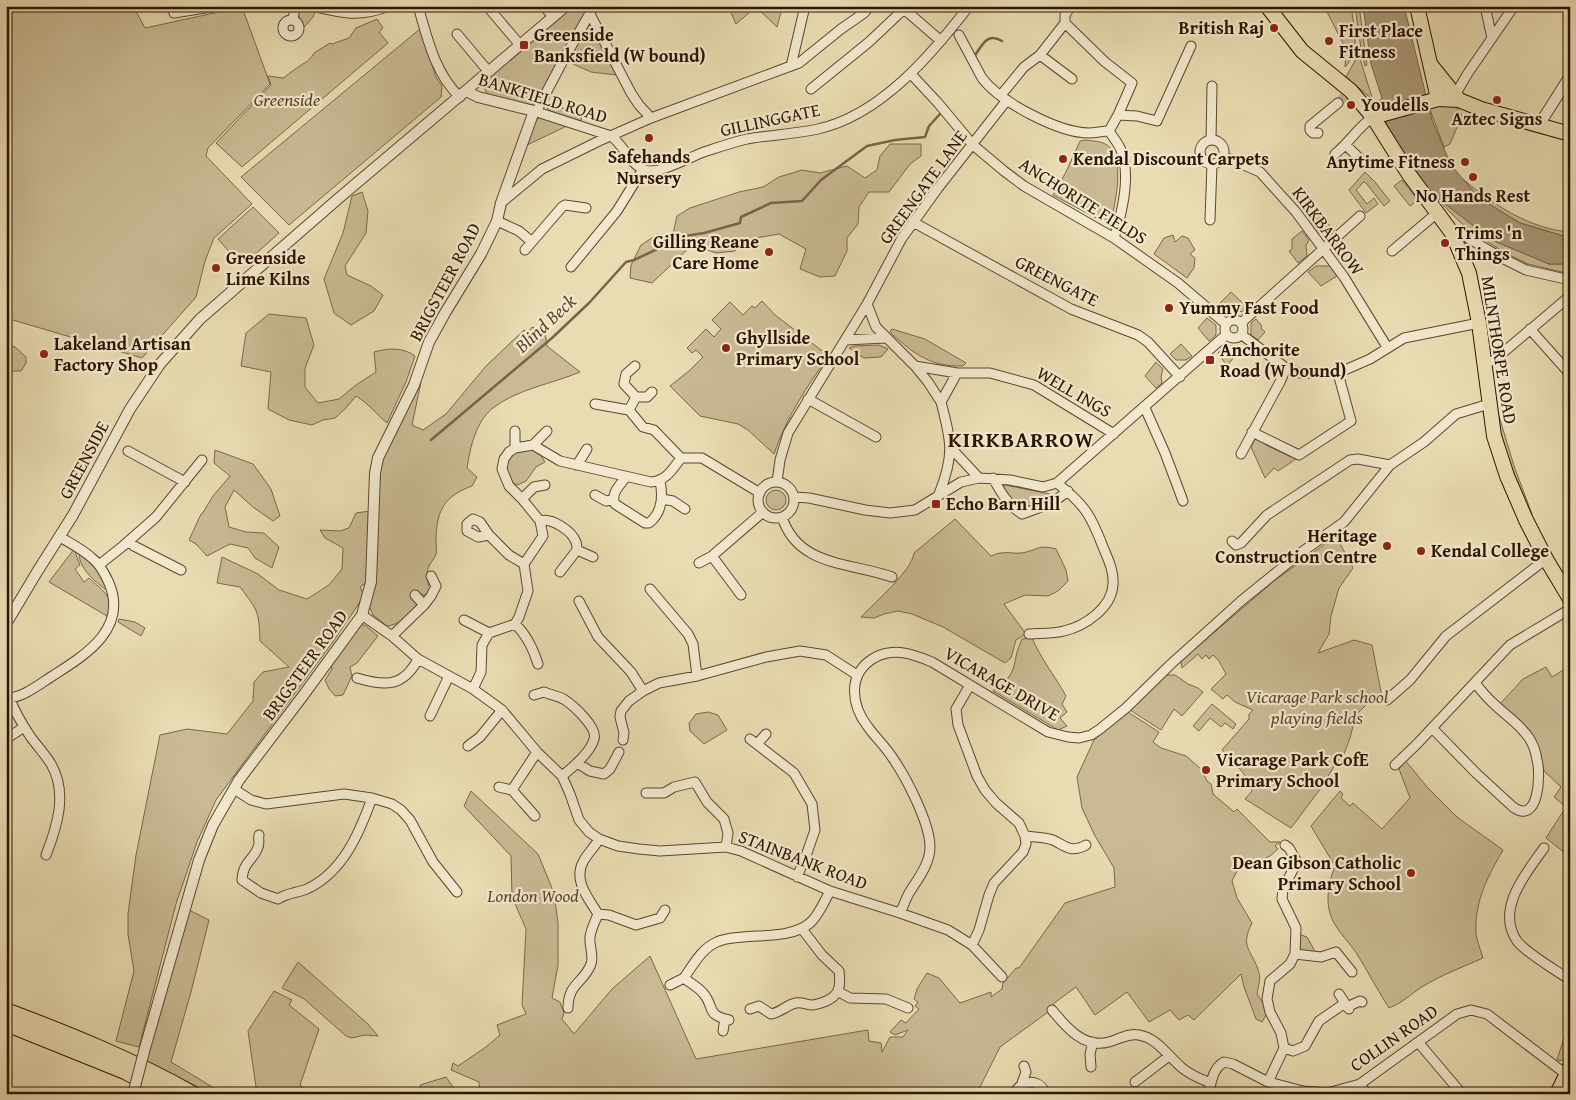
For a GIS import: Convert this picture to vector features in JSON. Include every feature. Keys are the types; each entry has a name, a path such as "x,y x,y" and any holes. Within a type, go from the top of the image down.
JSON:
{"main road":[{"name":"MILNTHORPE ROAD","path":"1266,6 1302,51 1348,94 1378,116 1408,173 1452,233 1469,274 1479,323 1494,436 1507,476 1526,520 1546,560 1570,599"},
{"path":"1417,6 1431,65 1433,101"},
{"path":"1431,65 1457,98 1481,109 1570,134"},
{"path":"1378,116 1433,101 1457,98"},
{"path":"6,1010 60,1030 126,1059 194,1094"},
{"path":"6,1024 125,1072 166,1094"},
{"path":"1557,1094 1568,1071"}],"street":[{"path":"172,6 174,12 217,6"},
{"path":"293,20 295,6"},
{"path":"312,6 345,14 375,12 389,6"},
{"path":"418,6 441,74 448,85 463,94"},
{"path":"487,6 520,44"},
{"path":"544,6 553,17"},
{"name":"GREENSIDE","path":"6,624 36,572 73,515 130,408 160,364 200,319 339,198 566,6"},
{"path":"791,66 805,6"},
{"path":"501,203 542,169 611,136 684,105 799,63 870,6"},
{"name":"GILLINGGATE","path":"643,169 648,171 670,166 707,150 744,140 820,128 844,120 874,104 911,74 969,6"},
{"path":"959,35 982,78 1004,98 1036,118 1070,130 1089,133 1108,130 1118,115 1132,82 1105,62 1065,24 1066,15 1071,6"},
{"path":"1485,6 1492,38"},
{"path":"812,89 869,42 904,9 941,41"},
{"path":"1457,98 1468,73 1512,9"},
{"path":"592,10 631,93 651,118"},
{"name":"BRIGSTEER ROAD","path":"133,1094 204,845 213,824 234,789 362,614 371,582 375,473 378,458 414,385 429,342 481,254 496,221 535,111 592,10"},
{"name":"GREENGATE LANE","path":"777,482 780,460 788,433 845,340 902,238 973,144 1024,67 1040,55 1065,24"},
{"path":"457,34 488,71"},
{"path":"1118,115 1137,116 1157,121 1191,46"},
{"path":"1040,55 1072,79"},
{"name":"ANCHORITE FIELDS","path":"911,74 973,144 1024,186 1114,238 1178,283 1226,324"},
{"path":"1539,125 1570,76"},
{"path":"1212,86 1211,140 1201,146 1200,154 1204,161 1212,164 1218,162 1223,156"},
{"name":"BANKFIELD ROAD","path":"463,94 535,111 611,136"},
{"path":"1318,133 1313,133 1310,130 1310,126 1338,103"},
{"path":"1335,154 1346,145 1361,126 1378,116"},
{"path":"1108,130 1121,150 1126,171 1122,214 1114,238"},
{"path":"571,267 617,211 643,169 632,161 619,142 611,136"},
{"name":"KIRKBARROW","path":"1211,140 1221,145 1224,152 1223,156 1260,172 1296,212 1361,302 1387,347"},
{"path":"1346,145 1362,161"},
{"path":"1210,220 1212,164"},
{"path":"525,250 562,207 565,205 586,208"},
{"path":"1392,251 1437,213"},
{"path":"1241,323 1360,216"},
{"path":"496,221 519,231 532,242"},
{"name":"GREENGATE","path":"913,222 1064,306 1138,335 1148,342 1180,377"},
{"path":"1452,233 1463,235 1526,270 1570,280"},
{"path":"1492,361 1570,296"},
{"path":"866,304 876,327 915,366 941,402 951,448 948,471 939,494"},
{"path":"1241,323 1232,320 1226,324 1224,329 1226,335 1234,339 1242,335"},
{"path":"1241,323 1242,335"},
{"path":"1242,335 1286,368 1300,373 1338,373 1370,358 1404,338 1479,323"},
{"path":"1530,329 1570,374"},
{"path":"794,497 890,512 915,510 961,482 979,478 993,478 1044,487 1057,483 1145,408 1226,335"},
{"path":"845,340 885,338"},
{"path":"634,366 626,374 624,384 636,397 647,397 652,392"},
{"name":"WELL INGS","path":"915,366 957,373 990,373 1034,385 1114,434"},
{"path":"1241,454 1286,368"},
{"path":"941,402 957,373"},
{"path":"1252,432 1299,454 1352,421 1338,373"},
{"path":"629,410 636,397"},
{"path":"808,399 876,437"},
{"path":"596,404 629,410 643,427 654,430 681,458 702,458 760,493"},
{"name":"VICARAGE DRIVE","path":"857,675 866,663 877,656 890,652 914,654 932,662 1048,732 1079,738 1091,735 1126,708 1241,601 1299,554 1344,522 1390,465 1424,442 1456,414 1489,404"},
{"path":"1145,408 1162,446 1182,501"},
{"path":"515,431 516,448"},
{"path":"473,689 481,672 482,645 490,633 515,624 519,618 528,591 524,564 543,536 540,520 522,498 509,486 502,469 504,459 509,452 516,448 533,445 547,431"},
{"path":"533,445 560,461 651,482 660,481 681,458"},
{"path":"951,448 979,478"},
{"path":"577,465 587,449"},
{"path":"128,451 185,482"},
{"path":"1232,541 1236,545 1246,543 1267,516 1350,460 1358,459 1390,465"},
{"path":"99,565 156,517 202,460"},
{"path":"626,477 613,496 613,500 615,504 645,523 649,523 657,515 662,499 660,481"},
{"path":"993,478 1012,508 1022,514 1052,503 1068,492"},
{"path":"777,482 787,486 794,497 791,510 782,516 772,517 763,512 759,503 760,493 767,485 777,482"},
{"path":"1029,634 1062,632 1079,626 1095,616 1105,606 1114,585 1112,569 1087,511 1077,498 1057,483"},
{"path":"522,498 534,488 544,485"},
{"path":"594,495 606,502 613,500"},
{"path":"662,499 673,502 685,509"},
{"path":"699,563 712,556 763,512"},
{"path":"782,516 791,536 801,547 823,560 874,571 892,577"},
{"path":"540,520 546,519 567,531 576,541 577,550 560,572"},
{"path":"489,535 509,555 524,564"},
{"path":"46,855 58,818 60,799 58,783 51,764 24,727 8,698 28,692 69,665 96,643 104,634 113,614 114,601 110,585 99,565 92,558 60,537"},
{"path":"129,541 134,546 180,570"},
{"path":"577,550 593,557"},
{"path":"712,556 741,595"},
{"path":"1387,700 1410,680 1446,636 1546,560"},
{"path":"392,636 431,596 436,586 431,576"},
{"path":"650,588 688,634 693,644 698,676"},
{"path":"415,595 424,605"},
{"path":"579,601 598,637 631,672 643,691"},
{"path":"1395,765 1510,645 1570,609"},
{"path":"362,614 392,636 418,659 473,689 502,710 537,752 562,776 577,763 595,738 594,731 584,717 568,701 544,692 534,695"},
{"path":"464,620 490,633"},
{"path":"515,624 532,647 538,664"},
{"path":"624,740 620,717 621,711 629,701 659,683 698,676 766,657 800,651 826,655 857,675 854,687 856,707 867,726 903,774 921,812 929,838 928,860 900,913"},
{"path":"357,678 376,684 388,684 404,678 418,659"},
{"path":"430,716 449,676"},
{"path":"1432,728 1513,807 1518,811 1524,811 1530,807 1535,801 1538,782 1538,760 1530,739 1475,683"},
{"path":"970,685 956,709 958,725 973,766 985,790 996,803 1019,823 1026,836 1023,852 994,883 979,930 972,945"},
{"path":"467,747 480,736 502,710"},
{"path":"6,739 24,727"},
{"path":"766,734 753,741 794,773 812,804 815,830 797,877"},
{"path":"512,790 537,752"},
{"path":"577,763 590,771 604,774 610,769 619,752"},
{"name":"STAINBANK ROAD","path":"562,776 579,820 599,839 618,846 660,851 726,847 741,851 830,891 948,930 972,945 1002,977"},
{"path":"646,793 664,793 695,778 707,802 724,819 728,833 726,847"},
{"path":"500,786 512,790 535,816"},
{"path":"234,789 250,800 266,804 344,794 372,798 392,804 402,810 417,831 433,862 457,892"},
{"path":"259,835 259,846 242,872 242,880 261,893 278,899 284,895 306,889 328,876 346,856 372,798"},
{"path":"1026,836 1053,840 1071,849 1080,849 1086,845"},
{"path":"598,914 581,885 579,874 583,862 594,849 599,839"},
{"path":"1268,1082 1284,1048 1281,1033 1270,1012 1267,999 1270,980 1290,964 1295,954 1296,928 1282,899 1283,889 1297,862 1289,848 1285,846"},
{"path":"1544,848 1519,884 1512,903 1510,922 1517,941 1529,952 1570,980"},
{"path":"670,985 684,978 698,957 709,946 717,942 726,939 786,933 802,928 819,911 830,891"},
{"path":"598,914 609,915 636,925 660,918 665,910"},
{"path":"568,1008 568,998 574,985 587,974 592,962 590,935 598,914"},
{"path":"762,995 754,1008 771,1014 779,1013 788,1006 798,1002 814,1005 830,1000 839,992 839,970 822,955 802,928"},
{"path":"1295,954 1321,957 1336,952 1352,972"},
{"path":"684,978 703,993 713,1013 727,1019 723,1031"},
{"path":"839,992 850,998 886,999 908,1008"},
{"path":"1339,994 1347,1006"},
{"path":"1284,1048 1293,1051 1305,1046 1319,1021 1347,1006 1362,1002"},
{"path":"1052,1010 1079,1038 1107,1043 1124,1036 1138,1034 1153,1040 1182,1068 1196,1077 1211,1083 1208,1094"},
{"name":"COLLIN ROAD","path":"1211,1083 1217,1066 1224,1062 1268,1082 1303,1092 1327,1093 1360,1084 1457,1014 1464,1011 1478,1010 1487,1014 1568,1071"},
{"path":"1091,1067 1090,1054 1093,1042"},
{"path":"1418,1042 1462,1094"},
{"path":"1135,1082 1169,1056"},
{"path":"1014,1094 1017,1087 1022,1083 1026,1072 1024,1066"},
{"path":"1022,1083 1033,1082 1043,1087 1046,1094"},
{"path":"1360,1084 1367,1094"}],"green space":[{"path":"6,6 133,6 145,28 242,7 270,84 208,148 206,156 252,204 214,238 205,261 196,297 142,358 6,318"},
{"path":"574,6 591,6 544,90 536,100 531,105 489,96 485,87 488,78"},
{"path":"728,6 782,6 782,8 779,7 781,12 777,27 756,7 736,24"},
{"path":"1324,6 1351,6 1355,30 1355,46 1350,60 1345,67 1346,49"},
{"path":"1355,6 1359,6 1367,65 1365,66 1361,49"},
{"path":"306,9 315,12 304,27 298,14 300,10"},
{"name":"Greenside","path":"377,19 383,28 379,32 388,43 242,167 216,143 271,85 268,76 283,78 308,61 314,53 330,43 349,38 356,28"},
{"path":"588,21 616,75 591,72 566,61"},
{"path":"420,29 436,77 442,86 441,97 289,225 241,177"},
{"path":"1359,56 1373,100 1346,77"},
{"path":"548,103 582,115 581,121 550,111 547,108"},
{"path":"1449,105 1456,107 1462,115 1450,144 1444,147 1429,107"},
{"path":"540,117 569,125 525,146 536,120"},
{"path":"1085,140 1107,145 1113,151 1118,168 1112,217 1102,221 1053,195 1080,141"},
{"path":"890,144 921,144 921,156 910,164 889,192 869,192 859,207 858,224 847,238 847,251 835,276 820,277 800,269 806,249 779,234 744,240 735,251 716,253 692,245 652,283 630,278 631,265 641,245 658,234 672,238 677,216 690,208 739,192 763,187 779,177 802,170 820,173 847,166 865,178 877,170 880,156"},
{"path":"1365,172 1390,201 1384,206 1364,182 1356,190 1367,204 1374,198 1378,204 1366,213 1349,190"},
{"path":"1402,180 1418,200 1410,206 1394,186"},
{"path":"1464,180 1500,207 1541,226 1570,232 1570,238 1520,223 1479,198"},
{"path":"362,192 368,211 366,233 345,266 347,275 371,286 383,295 374,311 351,325 334,313 324,279 343,233 352,196"},
{"path":"1431,193 1492,240 1549,264 1570,264 1570,274 1528,264 1503,252 1461,223"},
{"path":"253,207 279,233 242,266 218,239"},
{"path":"1321,216 1335,231 1332,233 1317,233 1310,225"},
{"path":"1302,231 1309,240 1306,245 1307,256 1298,263 1289,251 1292,249 1292,239"},
{"path":"1173,235 1175,242 1182,236 1188,238 1195,250 1190,254 1195,258 1194,268 1187,278 1154,254 1164,238"},
{"path":"1316,266 1330,266 1337,276 1321,286 1308,272"},
{"path":"1231,292 1247,307 1242,312 1235,310 1227,312 1218,305"},
{"path":"762,301 775,315 829,356 798,403 774,454 748,430 738,424 700,416 670,386 703,357 696,350 692,353 687,348 706,329 714,337 721,329 712,320 730,302 743,315 752,306 755,308"},
{"path":"269,314 306,318 314,345 305,368 305,387 318,403 339,399 376,372 374,352 396,349 406,351 415,356 406,382 387,423 356,396 335,418 323,420 312,425 289,420 268,409 271,372 241,366 246,333"},
{"path":"1207,318 1216,325 1216,335 1209,341 1198,328"},
{"path":"1256,319 1265,332 1258,340 1251,335 1251,323"},
{"path":"532,327 545,331 547,346 580,372 513,396 502,401 487,413 475,435 467,468 477,477 472,486 449,499 438,519 436,554 428,567 427,574 430,590 427,595 417,591 413,595 417,603 413,611 401,621 387,626 373,615 369,605 375,582 380,474 383,459 421,382 412,425 423,430 446,414 486,366 524,330 528,333"},
{"path":"892,329 925,339 966,363 963,366 952,366 932,362 908,348 892,334 890,331"},
{"path":"1181,344 1192,356 1186,360 1176,360 1170,354"},
{"path":"6,345 15,347 26,357 26,363 21,371 12,371 6,366"},
{"path":"879,345 888,349 881,357 864,358 849,348 854,346"},
{"path":"1226,346 1240,346 1241,348 1227,366 1218,353"},
{"path":"1156,362 1163,369 1162,383 1156,388 1145,376"},
{"path":"1492,393 1514,466 1532,514 1528,510 1503,449"},
{"path":"1256,437 1267,442 1266,445 1291,457 1294,454 1299,457 1278,471 1274,468 1265,478 1251,447"},
{"path":"529,448 541,456 545,462 536,467 526,481 517,485 513,483 509,476 507,466 511,457 519,451"},
{"path":"215,450 253,464 271,489 280,516 273,521 234,490 225,507 229,527 246,532 264,533 279,547 272,568 255,558 248,548 230,544 207,556 196,544 189,540 201,514 230,476 214,463"},
{"path":"1000,484 1050,494 1050,499 1024,509 1017,506"},
{"path":"772,490 780,490 786,496 786,504 780,510 772,510 766,504 766,496"},
{"path":"370,511 368,581 360,587 364,596 333,642 216,800 197,842 176,904 139,1047 116,1041 134,971 128,934 128,914 136,855 160,735 187,729 227,734 253,701 254,682 263,672 289,667 260,641 258,617 251,601 240,587 217,583 222,557 258,574 279,590 307,599 329,585 342,569 343,548 325,538 320,530 340,531 349,528 356,513"},
{"path":"955,519 991,556 1000,553 1028,552 1041,547 1056,549 1066,570 1068,581 1058,591 1048,596 1025,595 1004,604 1026,634 1016,640 1011,658 1005,663 943,627 912,614 898,611 874,618 861,617 907,569 914,553"},
{"name":"Vicarage Park school playing fields","path":"1336,536 1353,568 1339,588 1331,616 1329,634 1318,653 1354,640 1372,645 1382,697 1369,702 1356,715 1344,754 1291,828 1245,799 1252,791 1249,781 1222,750 1249,719 1249,714 1253,710 1235,702 1227,695 1223,699 1211,689 1226,674 1219,661 1213,655 1209,659 1206,655 1202,659 1198,654 1182,668 1181,661 1274,581"},
{"path":"74,549 80,565 75,569 84,582 89,578 103,590 108,598 109,609 107,616 49,582"},
{"path":"79,553 99,571 107,588 105,589 96,582 84,569"},
{"path":"119,619 135,622 145,628 141,636 118,622"},
{"path":"357,625 365,625 378,636 357,663 350,667 352,676 343,695 335,696 325,680 332,669 329,663"},
{"path":"1032,638 1066,696 1062,704 1067,712 1060,718 1067,726 1058,730 993,691 1011,673 1022,639"},
{"path":"1570,666 1570,857 1546,838 1566,807 1554,797 1561,787 1544,771 1533,738 1524,724 1500,704 1523,679 1546,667 1552,677"},
{"path":"1167,675 1175,675 1203,692 1182,716 1174,709 1161,730 1130,710"},
{"path":"1212,704 1236,724 1233,729 1225,723 1221,727 1210,718 1199,731 1193,726"},
{"path":"708,712 718,715 727,730 704,744 690,731 689,723 696,714"},
{"name":"London Wood","path":"1128,712 1159,732 1153,742 1161,748 1186,756 1202,770 1207,781 1211,784 1213,794 1234,812 1237,809 1270,842 1280,842 1275,846 1278,849 1270,856 1237,871 1232,881 1237,898 1252,923 1248,932 1247,944 1260,975 1257,994 1263,1003 1266,1015 1262,1022 1256,1019 1241,974 1194,1020 1188,1015 1179,1020 1170,1010 1149,1022 1127,992 1095,1015 1076,987 1053,1004 1055,1007 1000,1047 978,1094 480,1094 479,1082 451,1070 453,1063 458,1066 500,1035 497,1025 526,1014 522,1005 526,929 512,897 511,856 464,806 471,791 538,854 554,893 558,923 558,965 552,998 560,1002 564,1013 562,1019 574,1034 612,989 650,956 696,1059 868,1030 869,1041 881,1043 882,1052 890,1037 903,1037 908,1030 895,1035 890,1032 901,1020 906,1023 919,1009 915,1006 918,1002 914,999 917,989 927,973 939,978 960,1003 991,992 991,997 1002,989 1003,983 1016,968 1019,968 1065,903 1115,887 1114,868 1094,834 1082,808 1077,777 1094,740"},
{"name":"Dean Gibson Catholic Primary School","path":"1404,759 1428,788 1457,817 1503,850 1488,879 1478,909 1476,934 1483,958 1452,971 1389,1008 1357,954 1336,927 1331,916 1328,894 1335,866 1311,826 1340,791 1343,794 1341,798 1350,806 1353,803 1382,829 1410,798 1399,769"},
{"path":"189,910 209,920 171,1062 224,1094 203,1094 145,1064"},
{"path":"1301,935 1307,937 1316,953 1305,952 1300,949"},
{"path":"298,962 368,1024 378,1036 365,1035 352,1038 346,1036 303,998 282,988"},
{"path":"274,991 292,1000 289,1005 319,1029 300,1085 310,1094 257,1094 248,1031"},
{"path":"1570,1019 1570,1053 1565,1059 1557,1060"},
{"path":"446,1077 458,1094 417,1094 416,1091 421,1090 420,1085"}],"shaded area":[{"path":"1363,6 1404,6 1432,120 1451,165 1479,198 1520,223 1570,238 1570,264 1549,264 1492,240 1431,193 1394,139 1386,123 1379,101 1382,98 1371,64"}],"waterway":[{"name":"Blind Beck","path":"974,57 985,41 992,38 1002,41"},
{"name":"Blind Beck","path":"685,236 740,223 741,217 771,203 802,201 821,180 867,146 895,140 925,137 929,126 940,114"},
{"name":"Blind Beck","path":"431,440 552,338 589,303 626,262 683,237"}],"tunnel":[{"path":"1338,103 1345,96"}],"place":[{"name":"British Raj","path":"1274,28"},
{"name":"First Place Fitness","path":"1329,41"},
{"name":"Greenside Banksfield (W bound)","path":"524,45"},
{"name":"Aztec Signs","path":"1497,100"},
{"name":"Youdells","path":"1351,105"},
{"name":"Safehands Nursery","path":"649,138"},
{"name":"Kendal Discount Carpets","path":"1063,159"},
{"name":"Anytime Fitness","path":"1465,162"},
{"name":"No Hands Rest","path":"1473,177"},
{"name":"Trims 'n Things","path":"1445,243"},
{"name":"Gilling Reane Care Home","path":"769,252"},
{"name":"Greenside Lime Kilns","path":"216,268"},
{"name":"Yummy Fast Food","path":"1169,308"},
{"name":"Ghyllside Primary School","path":"726,348"},
{"name":"Lakeland Artisan Factory Shop","path":"44,354"},
{"name":"Anchorite Road (W bound)","path":"1210,360"},
{"name":"Echo Barn Hill","path":"936,504"},
{"name":"Heritage Construction Centre","path":"1387,546"},
{"name":"Kendal College","path":"1421,551"},
{"name":"Vicarage Park CofE Primary School","path":"1206,770"},
{"name":"Dean Gibson Catholic Primary School","path":"1411,873"}],"district":[{"name":"KIRKBARROW","path":"1021,439"}]}
